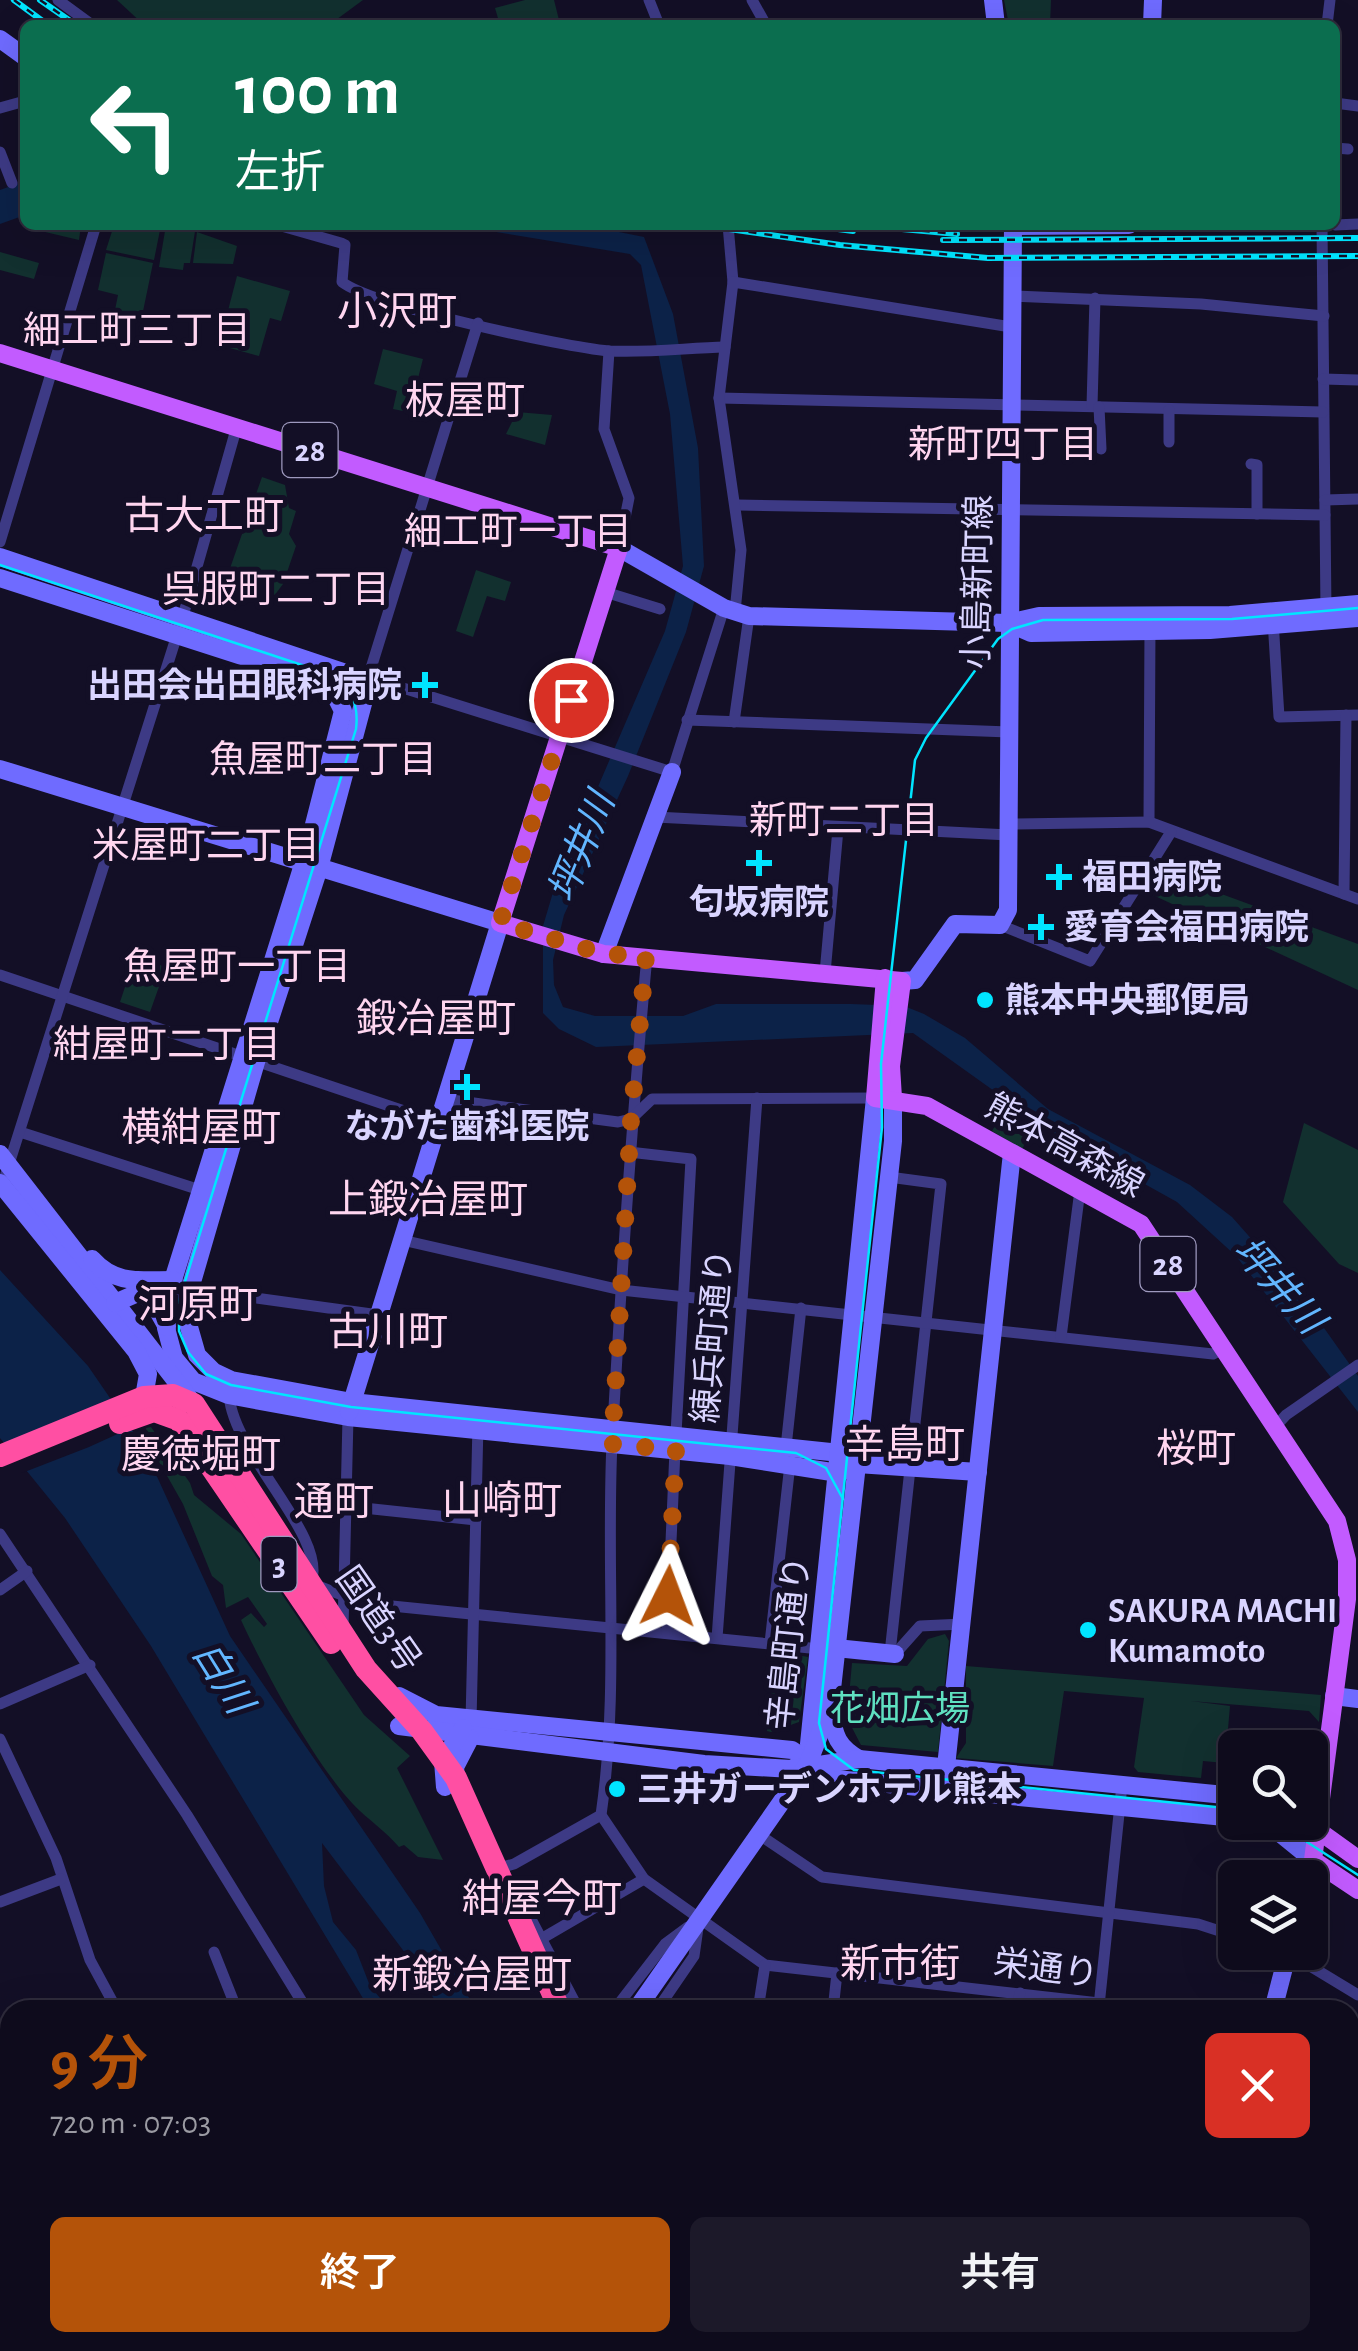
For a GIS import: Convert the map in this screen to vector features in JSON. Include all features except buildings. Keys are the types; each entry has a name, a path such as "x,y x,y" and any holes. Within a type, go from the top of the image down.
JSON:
{"highway":[{"path":"0,1456 161,1400"},
{"path":"0,1469 161,1400"},
{"name":"国道3号","path":"161,1400 222,1478 354,1679 410,1728"},
{"name":"国道3号","path":"161,1400 311,1583 366,1669 448,1775 500,1866 556,2000"},
{"name":"国道3号","path":"448,1775 540,2000"}],"main road":[{"name":"28","path":"0,353 620,548"},
{"path":"620,548 500,923 604,954 893,980 884,1098"},
{"name":"熊本高森線","path":"884,1098 926,1106 1141,1224 1337,1521 1344,1541 1348,1599 1328,1732"},
{"path":"1328,1838 1358,1859"},
{"path":"1328,1877 1358,1890"}],"street":[{"path":"58,0 85,20"},
{"path":"0,38 20,53"},
{"path":"0,152 12,184"},
{"path":"0,542 95,230"},
{"path":"294,230 345,246 342,282 354,291 478,323 609,350 725,347"},
{"path":"728,230 733,282 719,398 738,505 741,582 736,612 734,722"},
{"name":"小島新町線","path":"1000,924 1008,910 1012,230"},
{"path":"1322,230 1326,614"},
{"path":"733,282 1012,326"},
{"path":"1013,296 1096,298 1324,316"},
{"path":"1096,298 1096,407 1101,449"},
{"path":"166,1328 248,1060 364,712 366,683 430,489 478,323"},
{"path":"609,350 604,429 629,498 620,548 736,612 1008,623 1031,633 1326,614 1358,618"},
{"path":"1324,379 1358,380"},
{"path":"719,398 1323,412"},
{"path":"1169,410 1169,442"},
{"path":"3,1173 20,1132 180,625 237,426"},
{"path":"1250,464 1257,465 1257,514"},
{"path":"1324,500 1358,499"},
{"path":"738,505 1325,515"},
{"path":"0,557 319,681 339,700 343,723 311,865"},
{"path":"0,578 180,625 672,772"},
{"path":"605,592 660,609"},
{"path":"1326,614 1358,604"},
{"path":"604,954 672,772 687,720 736,612"},
{"path":"1273,618 1279,717 1352,715 1352,834 1344,894"},
{"path":"1149,822 1150,623"},
{"path":"687,720 1009,732"},
{"path":"0,770 500,923 350,1410 343,1633"},
{"path":"656,817 838,829 1008,830 1149,822 1358,899"},
{"path":"824,973 838,829"},
{"path":"893,980 916,980 955,924 1000,924 1090,960 1170,832"},
{"path":"646,956 631,1120 613,1436 611,1734 601,1816 644,1879 765,1964 760,2000"},
{"path":"0,975 437,1122"},
{"path":"248,1060 200,1190 182,1285 187,1320 204,1364 230,1387 234,1422 316,1564 311,1583 362,1603 614,1626 841,1653 892,1654 920,1626 963,1624"},
{"name":"練兵町通り","path":"717,1638 757,1098"},
{"path":"444,1099 618,1122 631,1120 652,1099 884,1098"},
{"name":"辛島町通り","path":"808,1764 830,1707 841,1653 856,1464 889,1177 884,1098"},
{"name":"辛島町通り","path":"808,1764 841,1653 834,1522 884,1098"},
{"path":"20,1132 200,1190"},
{"path":"629,1152 691,1160 667,1632"},
{"path":"945,1777 1012,1153"},
{"path":"3,1173 52,1213 106,1275 118,1280 182,1285 379,1315"},
{"path":"3,1173 142,1346 148,1374 161,1400"},
{"path":"889,1177 941,1184 892,1654"},
{"path":"1061,1337 1080,1190"},
{"path":"26,1191 115,1304 142,1346 161,1400"},
{"path":"402,1240 621,1290 856,1312 1214,1354 1223,1349"},
{"path":"115,1304 140,1292 153,1302 166,1328 174,1358 194,1381 350,1410 788,1456 840,1453 856,1464 978,1472"},
{"path":"770,1643 802,1308"},
{"path":"166,1328 187,1320"},
{"path":"1274,1428 1358,1365"},
{"path":"448,1775 466,1731 474,1613 478,1423"},
{"path":"788,1456 838,1474 856,1464"},
{"path":"788,1456 818,1480 830,1498 834,1522"},
{"path":"345,1506 476,1520"},
{"path":"0,1534 90,1665 301,2000"},
{"path":"0,1590 27,1571"},
{"path":"0,1704 90,1665"},
{"path":"366,1669 424,1712 466,1731"},
{"path":"1334,1696 1358,1699"},
{"path":"830,1707 834,1735 842,1749 859,1759"},
{"path":"410,1728 611,1734 704,1764 792,1769 859,1759 945,1777 1121,1795 1218,1796"},
{"path":"0,1740 56,1858 90,1960 112,2000"},
{"path":"808,1764 836,1779 945,1777"},
{"path":"643,2000 808,1764"},
{"path":"1121,1795 1218,1815"},
{"path":"1100,2000 1121,1795"},
{"path":"574,2000 500,1866 514,1864 601,1816"},
{"path":"758,1834 822,1877 1198,1924 1218,1930"},
{"path":"1285,1840 1303,1860"},
{"path":"0,1902 61,1879"},
{"path":"541,1940 644,1879"},
{"path":"622,2000 665,1944 699,1918"},
{"path":"664,2000 694,1956 699,1918"},
{"path":"214,1952 233,2000"},
{"name":"栄通り","path":"765,1964 1060,2000"},
{"path":"1275,2000 1283,1970"},
{"path":"1316,1970 1358,1995"},
{"path":"834,2000 837,1973"},
{"path":"1018,2000 1020,1994"}],"green space":[{"path":"117,0 363,0 336,20 139,20"},
{"path":"525,0 554,0 559,20 499,20 495,8"},
{"path":"1004,0 1051,0 1050,20 1008,20"},
{"path":"41,230 80,230 79,240"},
{"path":"112,230 160,230 154,260 106,250"},
{"path":"165,230 195,230 190,263 184,263 183,270 159,267"},
{"path":"197,232 237,246 233,264 193,263"},
{"path":"0,252 39,263 34,279 0,270"},
{"path":"106,253 153,263 141,321 114,315 118,295 98,290"},
{"path":"237,276 290,291 281,321 270,318 259,356 219,345"},
{"path":"383,349 423,359 412,401 406,400 403,411 393,409 397,391 374,384"},
{"path":"517,412 552,415 545,445 506,434"},
{"path":"262,477 285,485 289,508 296,511 289,534 296,546 283,584 274,596 233,581 234,577 228,574"},
{"path":"476,570 511,582 505,601 487,596 473,637 456,631"},
{"path":"1156,870 1358,944 1358,990 1142,890"},
{"path":"135,957 166,967 150,1012 120,1002"},
{"path":"1002,1114 1032,1132 1022,1149 992,1131"},
{"path":"1304,1123 1358,1150 1358,1273 1339,1264 1283,1202"},
{"path":"151,1427 190,1483 194,1495 241,1534 364,1715 410,1756 397,1768 443,1860 418,1857 404,1845 399,1847 360,1811 328,1773 278,1693 241,1620 251,1613 264,1627 267,1624 248,1597 226,1608 223,1585 212,1576 183,1504 149,1444 146,1428"},
{"name":"花畑広場","path":"945,1634 949,1641 938,1752 861,1745 847,1718 852,1663 907,1666 928,1639"},
{"path":"776,1651 808,1657 799,1722 771,1732 767,1731"},
{"path":"966,1666 1321,1695 1319,1722 1309,1711 1191,1701 1230,1706 1228,1730 1218,1730 1218,1762 1203,1761 1201,1778 1138,1772 1134,1767 1144,1698 1064,1691 1053,1766 956,1758 966,1743"}],"water":[{"path":"20,183 20,217 0,224 0,190"},
{"name":"坪井川","path":"484,230 609,230 644,237 673,314 698,448 704,566 686,632 628,776 564,915 553,960 554,985 563,1007 595,1016 683,1016 716,1004 851,1004 904,1006 924,1014 965,1038 1048,1109 1190,1185 1232,1217 1300,1294 1358,1376 1358,1412 1236,1256 1177,1202 1053,1133 913,1033 596,1047 559,1029 543,1013 543,926 554,889 665,631 683,566 670,414 641,265 630,254"},
{"name":"白川","path":"0,1270 88,1366 143,1446 230,1636 420,1913 470,2000 434,2000 418,1970 322,1843 324,1886 333,1922 356,1950 370,1986 382,2000 364,2000 151,1646 65,1518 0,1438"}],"pier":[{"path":"116,1398 122,1432 89,1447 22,1473 0,1445"}],"tram line":[{"path":"0,565 329,674 343,684 355,704 356,729 179,1301 179,1331 188,1352 206,1374 231,1385 351,1407 796,1453 826,1468 843,1499"},
{"path":"1218,1807 854,1770 826,1749 819,1723 882,1127 881,1064 915,760 926,738 998,639 1012,629 1043,620 1232,619 1358,608"},
{"path":"1304,1840 1358,1875"}],"railway":[{"path":"14,0 41,20"},
{"path":"40,0 69,20"},
{"path":"736,230 840,245 988,258 1358,256"},
{"path":"846,230 853,231"},
{"path":"913,230 957,234"},
{"path":"943,240 1358,238"}],"place":[{"name":"出田会出田眼科病院","path":"425,685"},
{"name":"匂坂病院","path":"759,863"},
{"name":"福田病院","path":"1059,877"},
{"name":"愛育会福田病院","path":"1041,927"},
{"name":"熊本中央郵便局","path":"985,1000"},
{"name":"ながた歯科医院","path":"467,1087"},
{"name":"SAKURA MACHI Kumamoto","path":"1088,1630"},
{"name":"三井ガーデンホテル熊本","path":"617,1789"}],"district":[{"name":"小沢町","path":"397,311"},
{"name":"細工町三丁目","path":"137,330"},
{"name":"板屋町","path":"465,400"},
{"name":"新町四丁目","path":"1003,444"},
{"name":"古大工町","path":"204,515"},
{"name":"細工町一丁目","path":"518,531"},
{"name":"呉服町二丁目","path":"276,589"},
{"name":"魚屋町二丁目","path":"323,759"},
{"name":"新町二丁目","path":"844,820"},
{"name":"米屋町二丁目","path":"206,845"},
{"name":"魚屋町一丁目","path":"237,966"},
{"name":"鍛冶屋町","path":"436,1018"},
{"name":"紺屋町二丁目","path":"167,1044"},
{"name":"横紺屋町","path":"201,1127"},
{"name":"上鍛冶屋町","path":"428,1199"},
{"name":"河原町","path":"198,1304"},
{"name":"古川町","path":"388,1331"},
{"name":"辛島町","path":"905,1444"},
{"name":"桜町","path":"1196,1448"},
{"name":"慶徳堀町","path":"201,1454"},
{"name":"山崎町","path":"502,1500"},
{"name":"通町","path":"334,1501"},
{"name":"紺屋今町","path":"542,1898"},
{"name":"新市街","path":"900,1963"},
{"name":"新鍛冶屋町","path":"472,1974"}],"route":[{"path":"571,700 500,923 604,954 646,956 631,1120 612,1444 676,1450 668,1596"}]}
